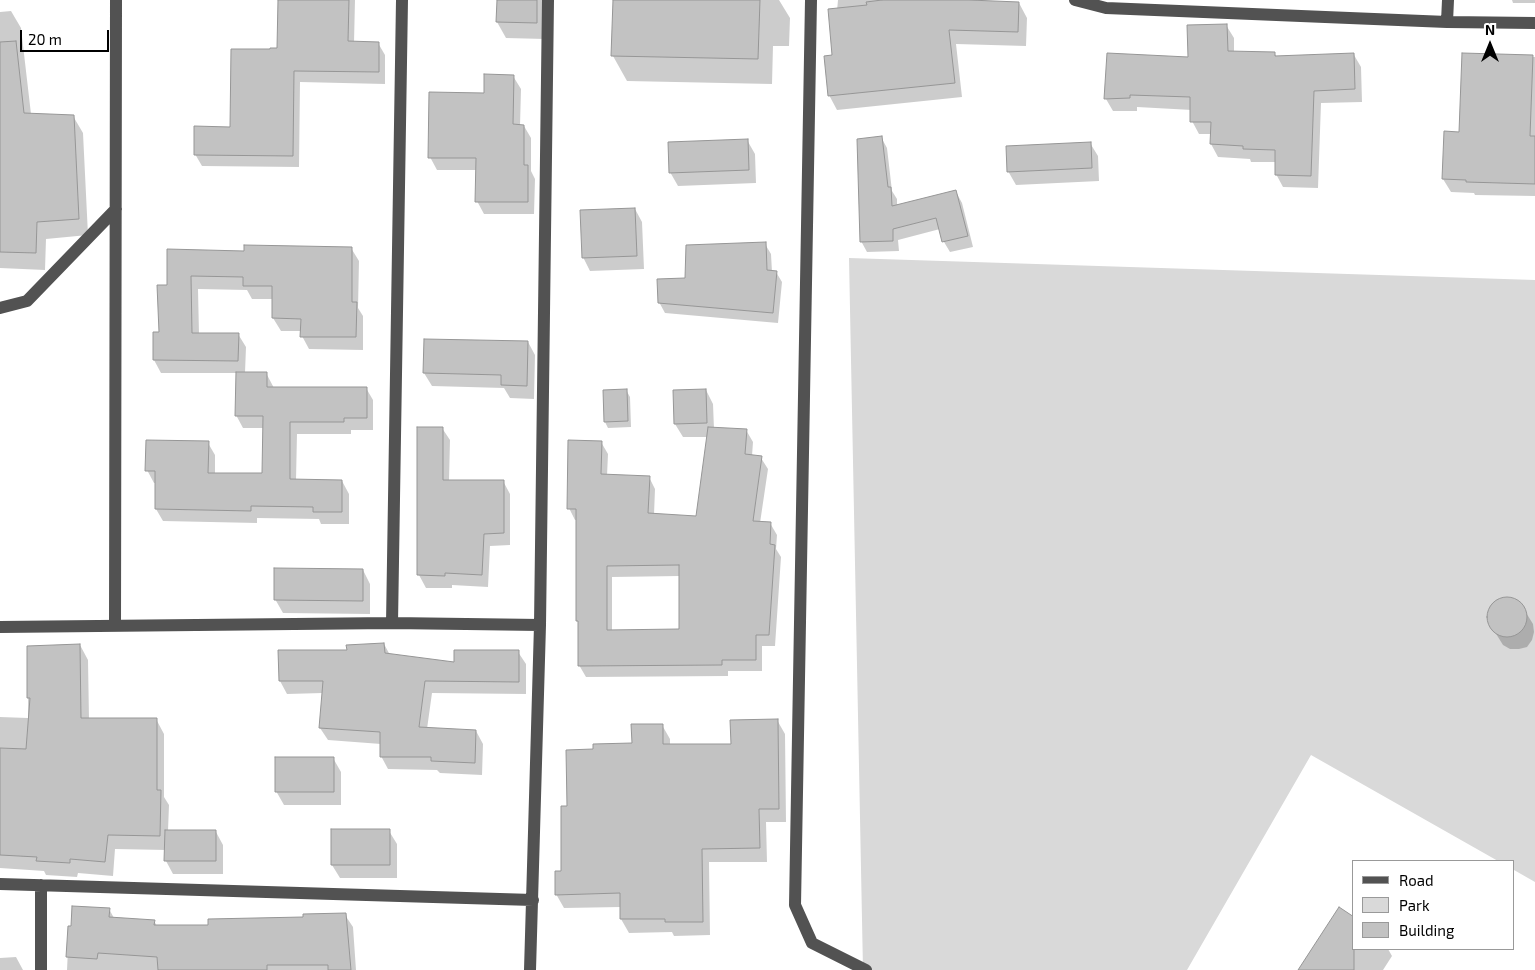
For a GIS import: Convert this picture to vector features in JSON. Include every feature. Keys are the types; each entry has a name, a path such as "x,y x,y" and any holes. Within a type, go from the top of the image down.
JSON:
{"street":[{"path":"114,626 116,0"},
{"path":"392,623 402,0"},
{"path":"530,970 540,625 548,0"},
{"path":"811,0 795,905 812,943 866,970"},
{"path":"1074,0 1106,8 1447,22 1535,23"},
{"path":"1447,22 1448,0"},
{"path":"0,308 27,301 116,209"},
{"path":"0,626 392,623 540,625"},
{"path":"0,884 533,900"},
{"path":"41,885 41,970"}],"green space":[{"path":"849,258 1535,280 1535,882 1515,871 1515,860 1496,860 1311,755 1187,970 863,970"}],"building":[{"path":"278,0 349,0 348,41 379,42 379,72 294,71 293,156 194,155 194,126 230,127 231,49 277,48"},
{"path":"497,0 537,0 537,23 496,22"},
{"path":"613,0 760,0 758,59 611,56"},
{"path":"882,0 1019,2 1018,32 949,30 955,83 828,96 824,56 832,55 828,9 867,5 866,2"},
{"path":"1227,24 1228,51 1275,52 1275,56 1354,53 1355,89 1314,91 1311,176 1275,175 1275,150 1243,149 1243,146 1210,144 1211,122 1190,122 1190,97 1130,95 1130,98 1104,99 1107,53 1188,57 1187,25"},
{"path":"16,41 24,113 74,115 79,219 37,222 36,253 0,252 0,42"},
{"path":"1462,53 1533,55 1530,136 1535,136 1535,184 1466,182 1466,180 1442,179 1444,131 1459,132"},
{"path":"484,74 514,75 513,124 524,125 524,165 528,165 528,202 475,202 476,158 428,158 429,92 484,93"},
{"path":"882,136 888,187 891,187 892,206 956,190 968,236 942,242 936,218 893,229 893,241 860,242 857,139"},
{"path":"748,139 749,170 669,173 668,142"},
{"path":"1091,142 1092,168 1007,172 1006,146"},
{"path":"635,208 637,256 582,258 580,210"},
{"path":"766,242 767,270 777,271 773,313 658,303 657,279 685,278 686,245"},
{"path":"244,245 352,247 352,302 357,302 356,337 300,337 301,319 272,318 272,286 243,286 243,277 191,276 192,333 239,333 238,361 153,360 153,332 159,332 157,285 167,285 167,249 244,251"},
{"path":"424,339 528,341 527,386 501,385 501,375 423,373"},
{"path":"236,372 267,372 267,387 367,387 367,418 344,418 344,422 290,422 290,479 342,480 342,512 313,512 313,507 251,506 251,511 155,509 155,471 145,471 146,440 209,441 208,473 262,473 263,416 235,416"},
{"path":"627,389 628,421 604,422 603,390"},
{"path":"706,389 707,423 674,424 673,390"},
{"path":"417,427 443,427 443,480 504,480 504,533 484,534 482,575 445,573 445,576 417,575"},
{"path":"708,427 747,429 745,454 762,456 753,521 771,522 770,544 775,545 769,635 756,635 756,660 722,660 722,665 578,666 576,509 567,509 568,440 602,441 601,474 650,476 648,513 696,516","holes":["679,565 679,629 607,630 607,566"]},
{"path":"274,568 363,569 363,601 274,600"},
{"path":"1507,597 1521,603 1527,617 1521,631 1507,637 1493,631 1487,617 1493,603"},
{"path":"384,643 385,653 454,662 454,650 519,650 519,682 425,681 419,727 476,730 475,763 431,761 431,757 380,757 380,732 319,728 323,681 279,681 278,650 347,650 346,645"},
{"path":"80,644 81,718 157,718 157,790 161,790 160,836 108,835 105,862 70,859 70,863 36,861 37,857 0,855 0,748 26,749 30,698 27,698 27,646"},
{"path":"778,719 779,809 759,809 760,848 702,849 703,922 665,922 665,919 620,919 620,893 555,895 555,871 561,871 561,806 567,806 566,750 593,749 593,744 632,743 631,724 663,724 663,744 731,744 730,720"},
{"path":"275,757 334,757 334,792 275,792"},
{"path":"331,829 390,829 390,865 331,865"},
{"path":"165,830 216,830 216,861 164,861"},
{"path":"72,906 110,908 109,917 155,920 154,925 208,925 208,919 303,917 303,914 346,913 351,970 328,970 328,965 267,965 267,970 158,970 157,957 98,953 97,959 66,957 68,926 71,926"},
{"path":"1339,907 1352,916 1354,970 1298,970"}]}
